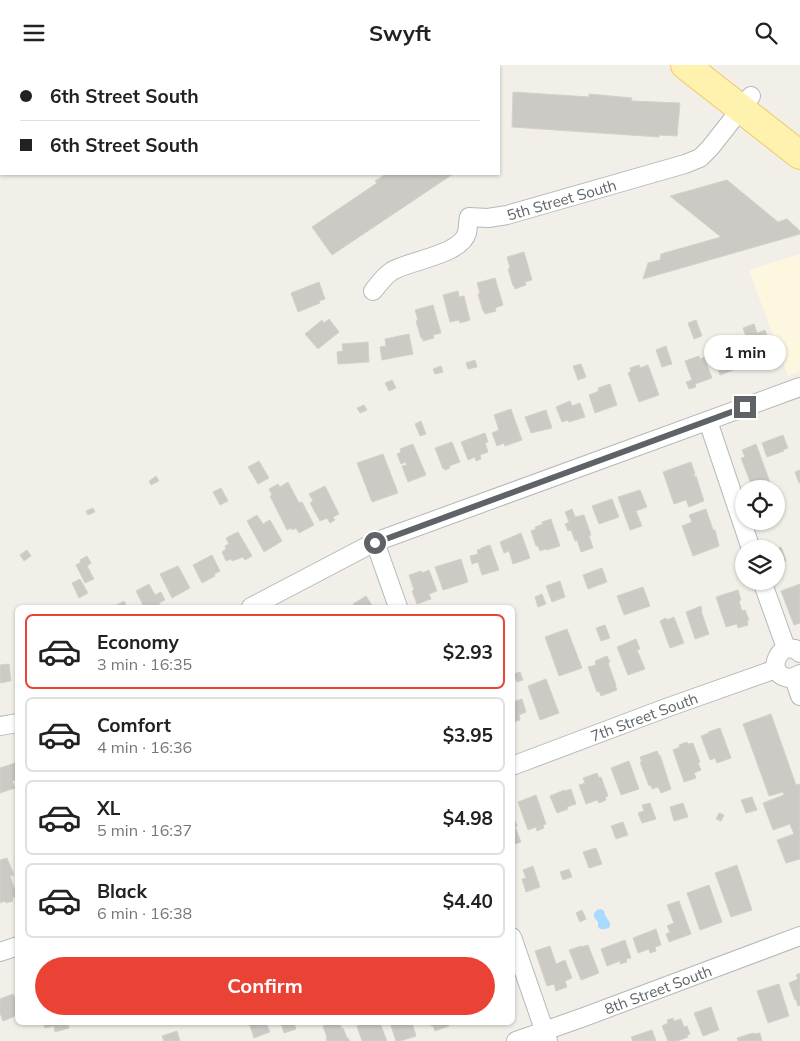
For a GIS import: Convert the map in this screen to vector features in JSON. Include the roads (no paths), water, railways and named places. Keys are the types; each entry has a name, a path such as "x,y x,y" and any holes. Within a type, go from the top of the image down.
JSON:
{"main road":[{"path":"685,65 800,134"},
{"path":"710,65 800,155"}],"street":[{"name":"5th Street South","path":"373,291 383,278 392,271 404,265 451,250 459,244 467,234 468,217 488,218 507,215 685,164 700,158 746,103"},
{"path":"255,605 375,543 800,387"},
{"path":"708,421 748,540"},
{"path":"375,543 397,605"},
{"path":"766,590 793,651 778,655 776,669 781,675 789,678 797,676 800,696"},
{"name":"7th Street South","path":"515,765 776,669"},
{"path":"0,726 15,724"},
{"name":"8th Street South","path":"516,1041 546,1036 584,1017 800,936"},
{"path":"515,946 546,1036"},
{"path":"0,952 15,947"}],"water":[{"path":"601,909 610,923 610,927 606,929 598,927 598,922 594,917 594,913"}]}
